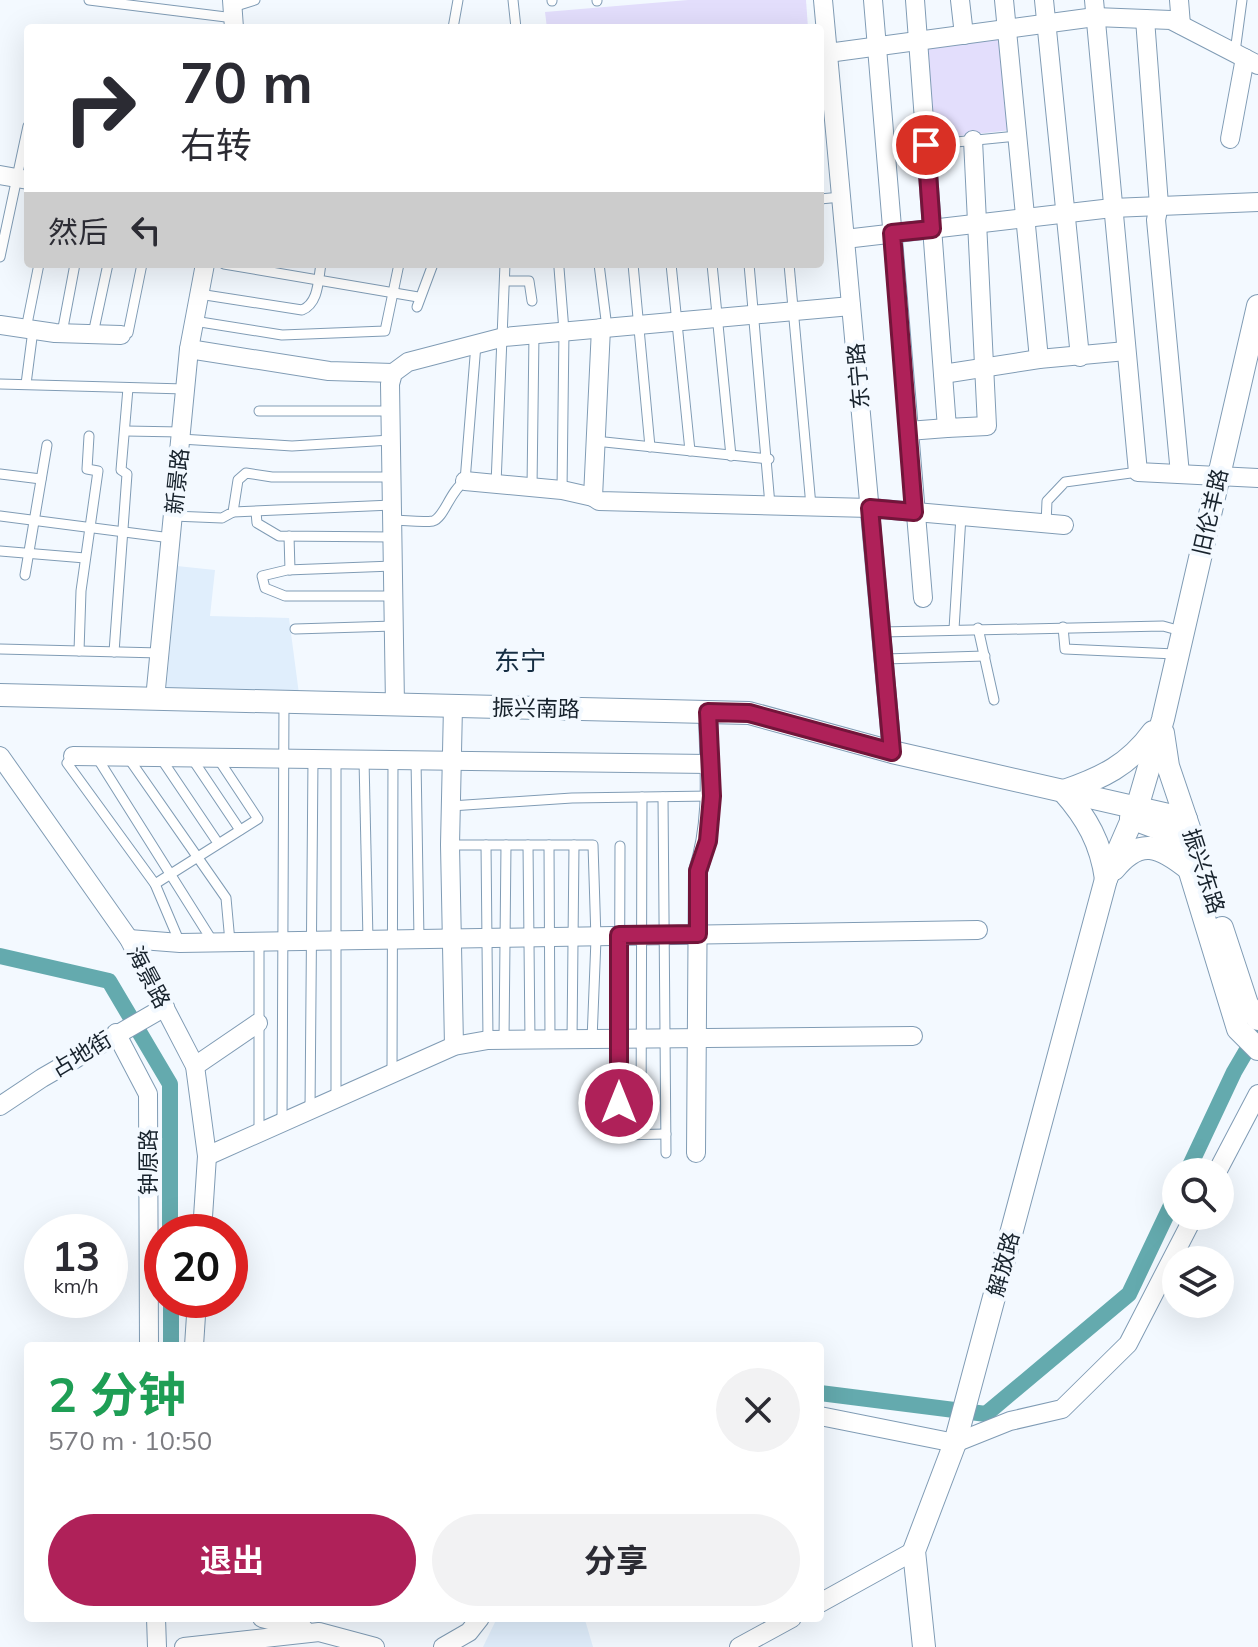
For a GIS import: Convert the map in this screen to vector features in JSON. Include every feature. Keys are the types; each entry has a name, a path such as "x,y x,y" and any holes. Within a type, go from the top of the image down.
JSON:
{"street":[{"name":"东宁路","path":"823,0 892,752"},
{"path":"873,0 923,598"},
{"path":"915,0 947,428"},
{"path":"960,0 964,35"},
{"path":"1004,0 1039,359"},
{"path":"1044,0 1080,357"},
{"path":"1179,0 1181,25"},
{"path":"828,53 1046,23 1095,8 1171,20 1246,59 1230,139"},
{"path":"1095,8 1138,472 1258,478"},
{"path":"1138,13 1159,205 1156,220 1180,474"},
{"path":"908,431 987,426 973,140"},
{"path":"845,239 1112,208 1258,202"},
{"name":"新景路","path":"155,699 189,349 204,268"},
{"path":"189,349 329,371 393,373 408,362 504,337 851,306"},
{"name":"旧伦羊路","path":"1135,813 1163,719 1258,306"},
{"path":"0,325 62,333 121,335"},
{"path":"593,497 604,328"},
{"path":"943,374 1039,359 1126,351"},
{"path":"393,373 391,440 395,705"},
{"path":"465,481 562,490 599,501 870,508 1055,524"},
{"name":"振兴南路","path":"0,695 749,713 892,752 1063,791 1182,828"},
{"path":"453,706 450,845 454,1046"},
{"path":"696,1153 698,871 708,841 712,796 708,712"},
{"path":"1106,879 1103,856 1093,831 1063,791 1090,783 1125,764 1163,719"},
{"name":"振兴东路","path":"1163,719 1168,766 1189,869 1248,1017"},
{"name":"海景路","path":"0,756 129,939 195,1066 207,1156 203,1214"},
{"path":"73,756 709,764"},
{"name":"解放路","path":"924,1647 914,1551 955,1443 1106,879 1135,813"},
{"name":"振兴东路","path":"1182,828 1248,1017"},
{"path":"1106,879 1126,855 1145,847 1159,849 1189,869"},
{"path":"129,939 180,943 978,930"},
{"name":"占地街","path":"0,1106 165,1007"},
{"path":"1248,1017 1258,1049"},
{"path":"195,1066 258,1023"},
{"name":"钟原路","path":"130,1026 148,1094 149,1342"},
{"path":"207,1156 454,1046 496,1040 913,1036"},
{"path":"1224,1158 1258,1094"},
{"path":"824,1417 955,1443 1010,1421 1062,1409 1128,1344 1187,1230"},
{"path":"194,1342 196,1318"},
{"path":"824,1601 914,1551"},
{"path":"156,1622 157,1647"},
{"path":"278,1622 375,1647"},
{"path":"443,1647 469,1632 477,1622"},
{"path":"739,1647 785,1622"},
{"path":"184,1647 319,1632"}],"lane":[{"path":"89,0 233,13 255,0"},
{"path":"454,24 458,0"},
{"path":"513,0 516,24"},
{"path":"1242,0 1246,59"},
{"path":"926,145 1017,136"},
{"path":"0,257 24,142"},
{"path":"824,199 841,197"},
{"path":"26,384 29,329 38,268"},
{"path":"62,333 74,268"},
{"path":"93,334 107,268"},
{"path":"121,335 128,333 141,268"},
{"path":"248,268 393,293 417,302 427,268"},
{"path":"199,294 302,310 312,304 320,268"},
{"path":"194,321 282,335 385,331 398,268"},
{"path":"496,484 505,268"},
{"path":"559,268 564,331 562,490"},
{"path":"599,268 604,328"},
{"path":"633,268 650,447"},
{"path":"671,268 690,451"},
{"path":"712,268 731,456"},
{"path":"749,268 769,459 770,505"},
{"path":"789,268 811,506"},
{"path":"505,281 529,281 532,301"},
{"path":"532,487 534,334"},
{"path":"173,516 222,518 233,512 256,512 435,521 442,515 453,489 465,481 476,344"},
{"path":"0,384 185,389"},
{"path":"114,652 127,474 121,470 128,388"},
{"path":"259,411 391,411"},
{"path":"126,431 292,446 391,440"},
{"path":"79,651 85,558 98,471 87,469 89,436"},
{"path":"595,441 769,459"},
{"path":"25,575 47,445"},
{"path":"1055,524 1047,501 1065,482 1138,472"},
{"path":"233,512 238,480 246,473 272,477 392,477"},
{"path":"0,474 41,479"},
{"path":"256,512 257,523 279,536 392,521"},
{"path":"0,516 171,538"},
{"path":"954,629 961,516"},
{"path":"289,536 290,570"},
{"path":"0,551 85,558"},
{"path":"393,566 290,570 262,576 265,588 285,596 393,596"},
{"path":"295,629 394,626"},
{"path":"881,632 1163,626 1183,631"},
{"path":"1063,627 1065,649 1178,654"},
{"path":"978,628 994,700"},
{"path":"0,649 160,653"},
{"path":"884,659 985,656"},
{"path":"282,1122 284,702"},
{"path":"73,756 67,763 155,884 180,943"},
{"path":"96,756 170,874 221,942"},
{"path":"127,756 226,898 221,942"},
{"path":"160,757 218,843"},
{"path":"191,757 240,830"},
{"path":"155,884 258,819 217,757"},
{"path":"310,1110 314,941 313,759"},
{"path":"336,759 336,1098"},
{"path":"364,760 368,940"},
{"path":"392,1073 395,939 393,760"},
{"path":"416,760 419,939"},
{"path":"451,806 712,796"},
{"path":"641,1133 642,797"},
{"path":"663,797 666,1153"},
{"path":"450,845 593,845 572,1040"},
{"path":"486,845 498,937 496,1040"},
{"path":"496,1040 498,937 506,845"},
{"path":"528,845 530,1040"},
{"path":"549,845 552,936 550,1040"},
{"path":"574,845 585,936"},
{"path":"620,846 619,1135 666,1134"},
{"path":"585,936 596,939 592,1040"},
{"path":"259,942 259,1133"}],"shaded area":[{"path":"688,0 806,0 808,24 546,24 545,12"},
{"path":"1001,37 1012,130 932,139 921,46"},
{"path":"177,566 215,570 210,616 289,618 299,694 166,693"},
{"path":"495,1622 586,1622 593,1647 483,1647"}],"waterway":[{"path":"0,956 109,981 170,1084 170,1214"},
{"path":"1194,1158 1234,1072 1258,1031"},
{"path":"824,1394 986,1414 1129,1294 1162,1224"},
{"path":"171,1318 171,1342"}],"district":[{"name":"东宁","path":"520,661"}],"route":[{"path":"619,1103 619,935 698,934 698,871 708,841 712,796 708,712 749,713 892,752 870,508 914,512 892,233 932,229 926,145"}]}
